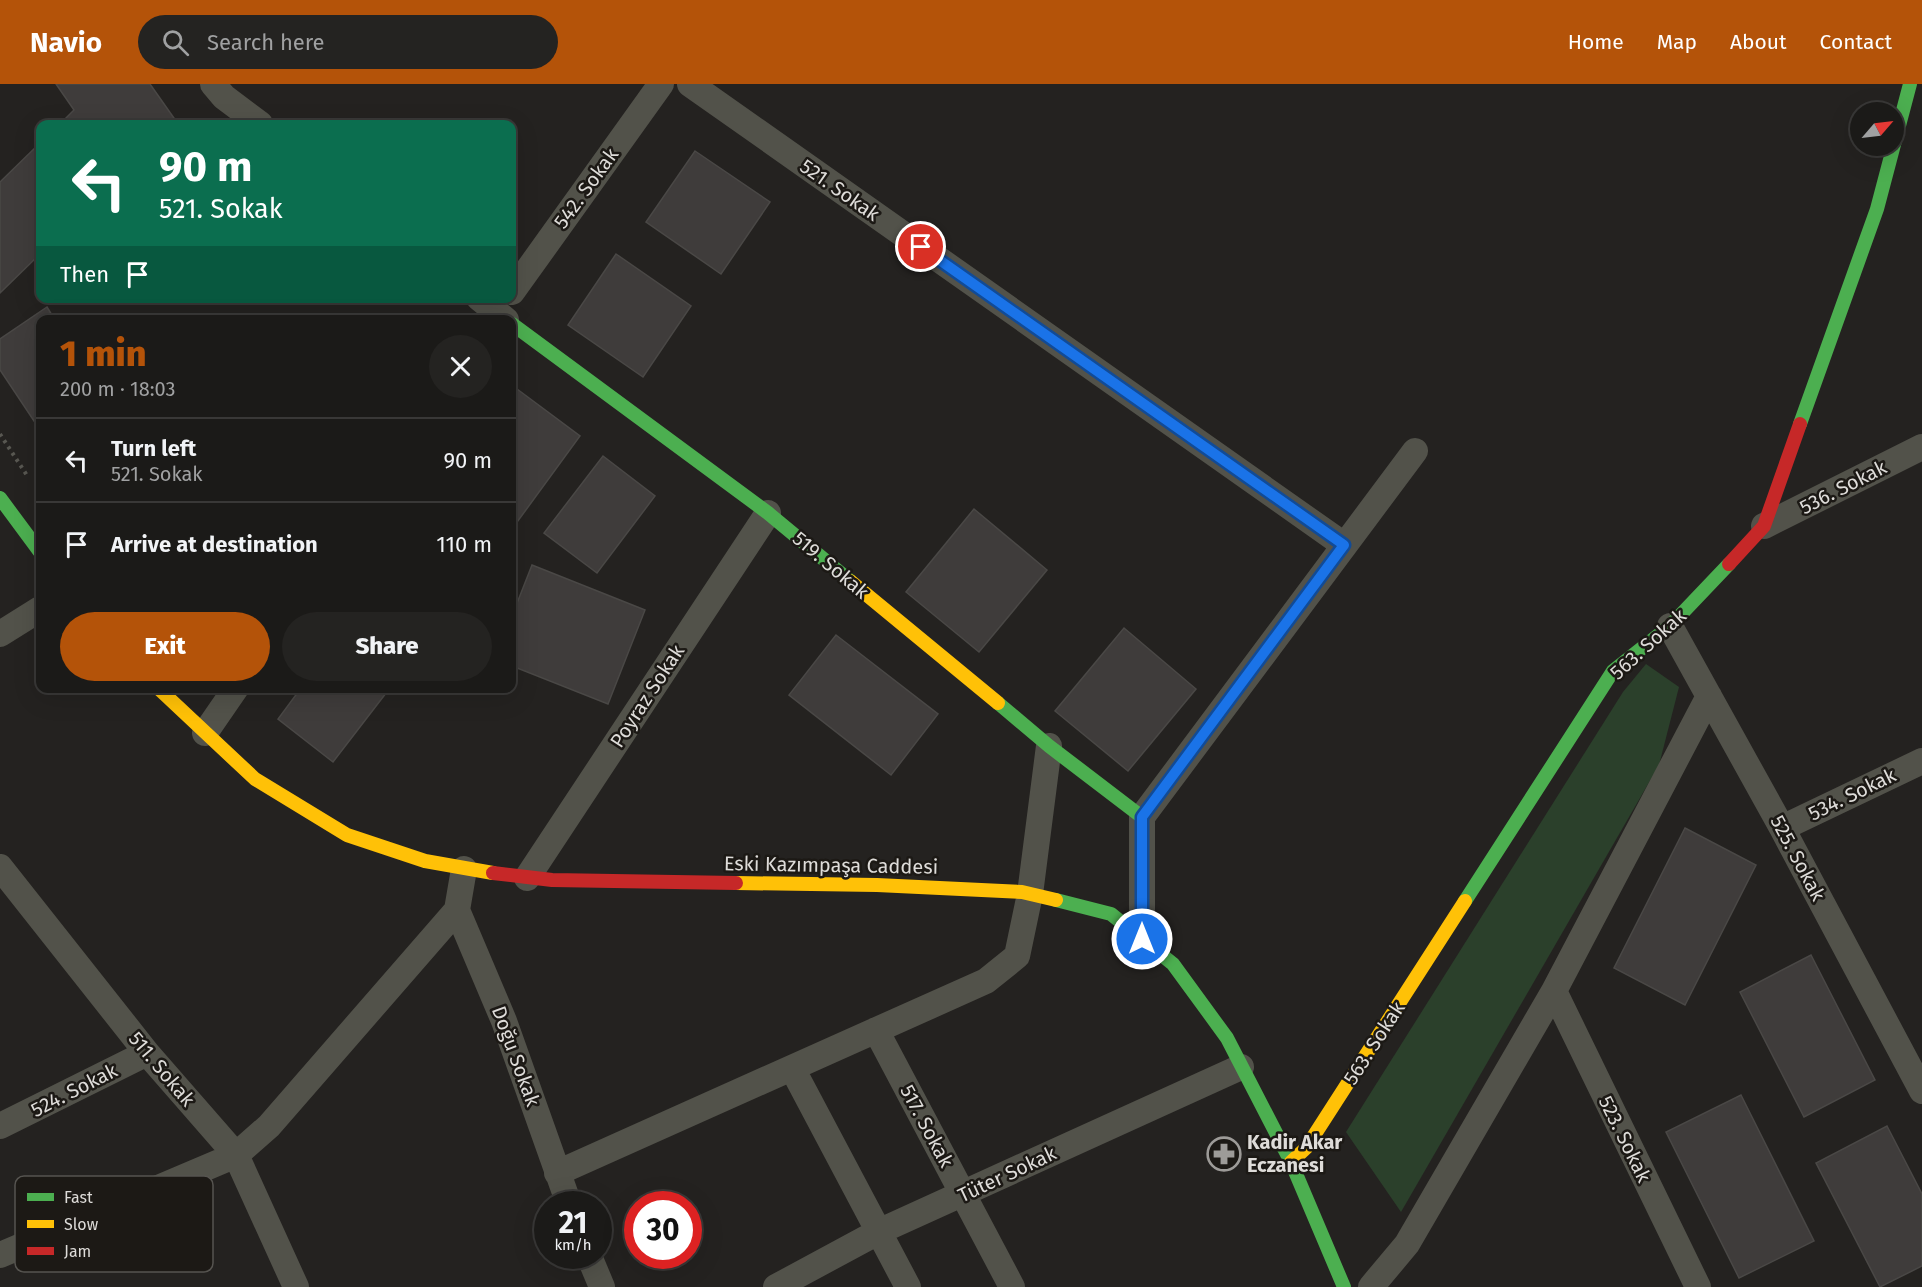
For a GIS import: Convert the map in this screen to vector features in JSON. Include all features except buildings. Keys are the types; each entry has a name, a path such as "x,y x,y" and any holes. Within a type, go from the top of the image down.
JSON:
{"street":[{"path":"213,84 224,97 255,120"},
{"name":"542. Sokak","path":"516,286 661,84"},
{"name":"521. Sokak","path":"690,84 1344,545"},
{"name":"563. Sokak","path":"1291,1162 1306,1149 1613,671 1670,626 1764,526 1877,209 1910,84"},
{"name":"519. Sokak","path":"516,325 768,513 1049,746 1142,817"},
{"name":"536. Sokak","path":"1764,526 1922,447"},
{"path":"1142,939 1142,817 1415,451"},
{"path":"0,498 36,547"},
{"name":"Poyraz Sokak","path":"527,878 768,513"},
{"path":"0,634 36,612"},
{"name":"525. Sokak","path":"1670,626 1782,828 1922,1091"},
{"name":"Eski Kazımpaşa Caddesi","path":"163,693 255,779 347,835 425,861 464,869 552,880 877,885 1030,894 1111,914 1173,964 1227,1038 1291,1162 1344,1287"},
{"path":"205,733 233,693"},
{"path":"1371,1287 1407,1244 1554,991 1709,696"},
{"path":"557,1173 986,981 1017,956 1030,894 1049,746"},
{"name":"534. Sokak","path":"1782,828 1922,760"},
{"name":"511. Sokak","path":"0,867 147,1053 236,1155 296,1287"},
{"path":"186,1176 236,1155 269,1126 457,910 464,869"},
{"name":"Doğu Sokak","path":"457,910 504,1021 564,1191"},
{"name":"523. Sokak","path":"1554,991 1698,1287"},
{"name":"517. Sokak","path":"876,1030 1012,1287"},
{"name":"524. Sokak","path":"0,1126 147,1053"},
{"name":"Tüter Sokak","path":"776,1287 878,1232 1241,1067"},
{"path":"792,1068 908,1287"},
{"path":"0,1255 15,1249"},
{"path":"594,1269 602,1287"}],"path":[{"path":"0,434 31,481"}],"green space":[{"path":"1646,664 1679,687 1659,765 1401,1212 1346,1132 1623,692"}],"traffic: fast":[{"path":"1800,424 1877,209 1910,84"},
{"path":"516,327 768,513 850,581"},
{"path":"0,498 36,547"},
{"path":"1465,901 1613,671 1670,626 1729,564"},
{"path":"998,703 1049,746 1142,817"},
{"path":"1056,900 1111,914 1173,964 1227,1038 1291,1162 1344,1287"}],"traffic: slow":[{"path":"850,581 998,703"},
{"path":"163,693 255,779 347,835 425,861 493,873"},
{"path":"736,883 877,885 1022,892 1056,900"},
{"path":"1291,1162 1306,1148 1465,901"}],"traffic: jam":[{"path":"1729,564 1764,526 1800,424"},
{"path":"493,873 552,880 736,883"}],"place":[{"name":"Kadir Akar Eczanesi","path":"1224,1154"}],"route":[{"path":"921,247 1344,545 1142,817 1142,939"}]}
